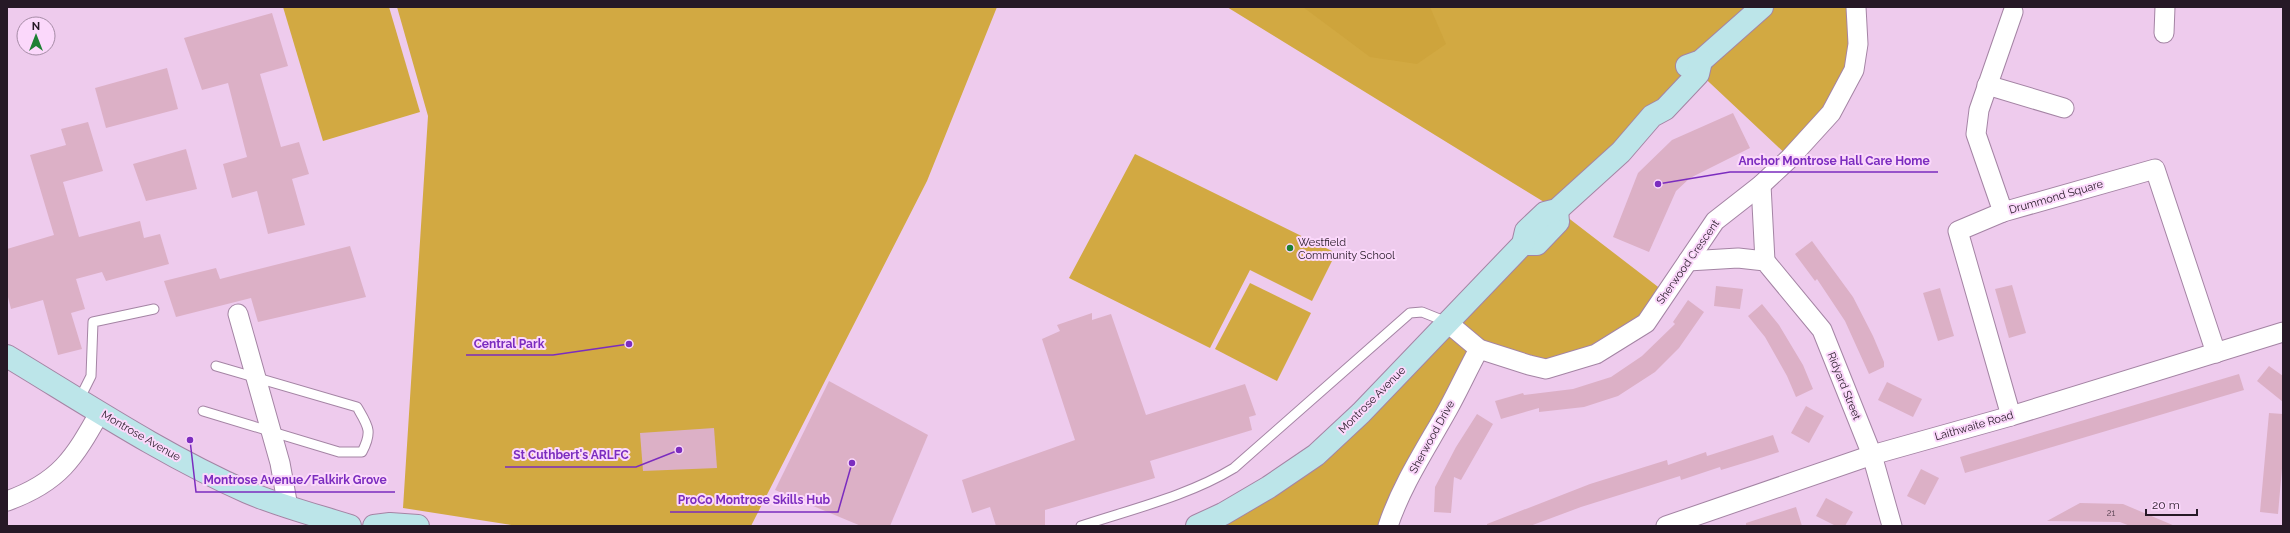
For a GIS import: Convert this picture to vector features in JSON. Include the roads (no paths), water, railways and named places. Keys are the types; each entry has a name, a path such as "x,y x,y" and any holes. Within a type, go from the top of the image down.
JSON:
{"street":[{"name":"Montrose Avenue","path":"1197,526 1223,514 1269,487 1316,455 1361,413 1524,244 1537,244 1558,222 1557,210 1621,152 1652,116 1654,101 1686,66 1701,61 1762,7"},
{"name":"Sherwood Crescent","path":"1448,323 1479,349 1546,369 1596,354 1646,323 1715,220 1761,185 1790,158 1831,113 1854,70 1858,44 1856,7"},
{"path":"2164,34 2166,7"},
{"path":"2003,212 1976,134 1979,110 2013,12"},
{"path":"1987,85 2064,108"},
{"name":"Drummond Square","path":"2011,416 1958,231 2003,212 2155,169 2216,353"},
{"path":"1688,261 1738,258 1765,261 1761,185"},
{"name":"Ridyard Street","path":"1765,261 1822,330 1872,455 1892,526"},
{"path":"238,314 271,432 288,507"},
{"name":"Laithwaite Road","path":"1666,526 1872,455 2011,416 2283,332"},
{"name":"Sherwood Drive","path":"1388,526 1394,508 1424,448 1448,409 1479,349"},
{"name":"Montrose Avenue","path":"7,356 167,453 207,473 248,492 288,507 350,526"},
{"path":"7,501 44,484 69,463 100,412"},
{"path":"374,526 390,524 418,526"}],"lane":[{"path":"79,400 92,376 93,322 154,309"},
{"path":"1081,526 1194,488 1215,479 1234,468 1410,313 1422,312 1448,323"},
{"path":"203,411 339,452 362,452 369,438 367,424 357,407 216,366"}],"place":[{"name":"Anchor Montrose Hall Care Home","path":"1658,184"},
{"name":"Westfield Community School","path":"1290,248"},
{"name":"Central Park","path":"629,344"},
{"name":"Montrose Avenue/Falkirk Grove","path":"190,440"},
{"name":"St Cuthbert's ARLFC","path":"679,450"},
{"name":"ProCo Montrose Skills Hub","path":"852,463"}]}
